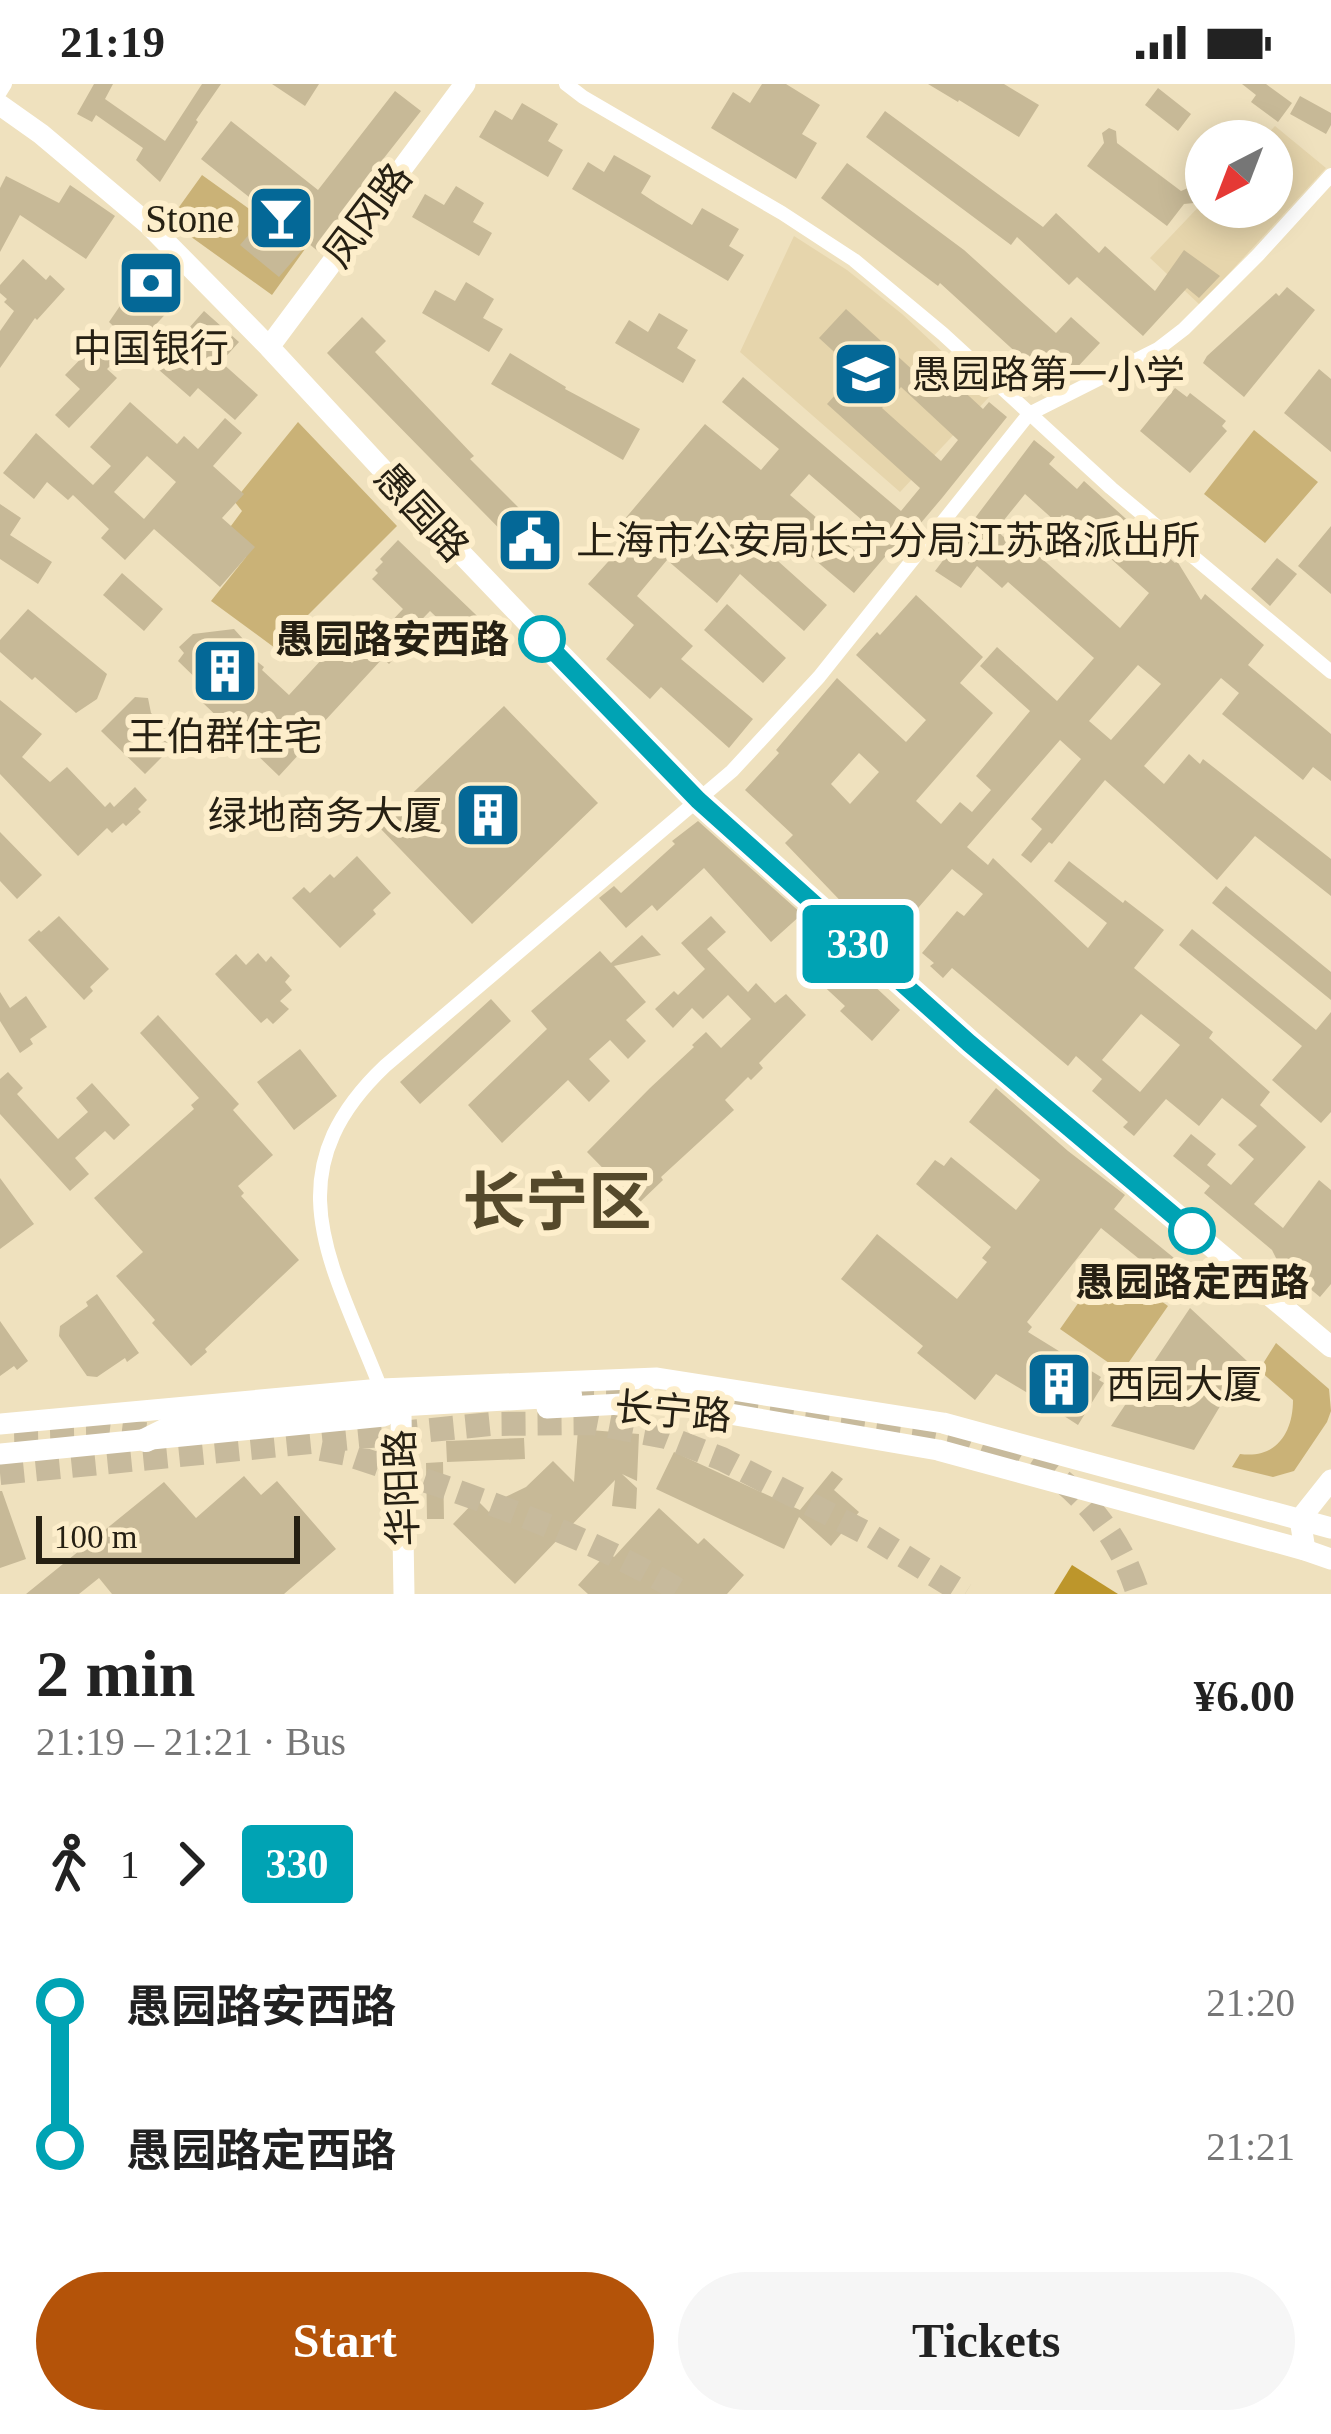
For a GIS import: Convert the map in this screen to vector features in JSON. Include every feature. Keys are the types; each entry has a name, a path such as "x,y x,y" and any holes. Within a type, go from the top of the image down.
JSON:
{"highway":[{"path":"146,1440 194,1416 570,1395"}],"main road":[{"name":"凤冈路","path":"269,346 465,84"},
{"name":"愚园路","path":"0,105 148,224 698,800 969,1043 1331,1347"},
{"name":"长宁路","path":"0,1424 391,1402 657,1378 944,1423 1330,1526"},
{"name":"长宁路","path":"391,1402 660,1402 938,1450 1331,1559"},
{"name":"华阳路","path":"391,1402 404,1594"},
{"path":"0,1454 146,1440"},
{"path":"1305,1550 1300,1520 1331,1480"},
{"path":"1305,1550 1330,1526"}],"street":[{"path":"0,92 5,84"},
{"path":"566,84 854,260 1111,488 1331,672"},
{"path":"391,1402 334,1267 319,1205 319,1181 332,1132 348,1106 385,1066 732,771 819,677 1030,415 1158,349 1184,329 1331,176"}],"shaded area":[{"path":"1293,141 1326,168 1293,204"},
{"path":"202,175 305,249 272,295 169,221"},
{"path":"1185,221 1185,228 1271,228 1200,305 1150,258"},
{"name":"愚园路第一小学","path":"794,236 902,314 990,396 900,492 740,352"},
{"path":"298,422 397,526 275,648 211,601 246,557 225,534 242,511 234,501"},
{"path":"1254,430 1318,482 1265,543 1204,494"},
{"path":"1107,1262 1168,1306 1122,1372 1060,1329"},
{"path":"1276,1343 1329,1389 1331,1411 1294,1471 1273,1477 1232,1467 1240,1454 1273,1448 1290,1423 1293,1400 1259,1370"},
{"path":"1072,1565 1118,1594 1054,1594"}],"building":[{"path":"94,84 113,84 105,99 165,141 202,84 221,84 160,182 136,160 143,148 96,115 92,122 77,114"},
{"path":"272,84 319,84 305,106"},
{"path":"762,84 786,84 820,105 802,134 817,143 796,179 711,128 733,92 750,103"},
{"path":"928,84 1004,84 1039,105 1019,137"},
{"path":"1242,84 1266,84 1292,103 1275,120 1251,102 1256,95"},
{"path":"1158,88 1191,114 1178,131 1145,105"},
{"path":"395,91 421,111 343,210 349,215 320,253 308,243 279,277 240,245 268,212 201,159 231,121 318,190"},
{"path":"1300,96 1331,113 1326,134 1290,114"},
{"path":"522,103 558,124 548,141 563,150 548,177 479,137 495,110 512,120"},
{"path":"885,111 1043,227 1056,213 1099,253 1105,246 1155,291 1184,250 1220,276 1199,298 1187,288 1143,336 1077,277 1069,285 1017,237 1011,245 866,137"},
{"path":"1109,128 1116,131 1117,143 1181,191 1185,189 1185,204 1167,226 1087,166 1104,143 1102,133"},
{"path":"614,155 651,176 641,193 692,225 702,208 739,229 729,246 744,255 728,281 572,189 588,162 604,172"},
{"path":"847,163 964,250 1056,333 1071,317 1100,343 1071,374 1044,351 1031,366 940,283 938,286 821,198"},
{"path":"6,176 59,203 70,185 115,216 86,259 20,215 0,252 0,188"},
{"path":"456,186 484,203 473,222 492,233 479,256 412,217 425,194 444,205"},
{"path":"23,259 46,280 50,275 65,289 35,318 0,368 0,331 14,311 4,302 7,299 0,285"},
{"path":"150,273 170,291 164,297 173,306 135,347 109,322"},
{"path":"466,282 494,299 483,318 503,329 489,352 422,313 435,290 455,301"},
{"path":"1287,287 1315,310 1244,397 1203,363"},
{"path":"846,309 916,373 929,359 983,409 989,402 1007,417 920,524 854,593 776,527 760,545 827,605 804,631 740,574 717,603 667,560 637,596 693,646 681,659 753,719 729,748 661,687 650,699 606,659 634,625 588,584 625,543 613,533 705,424 761,470 779,449 722,402 743,377 901,511 920,488 827,404 856,372 819,338","holes":["901,387 958,440 941,461 882,408","809,474 878,534 860,555 790,495"]},
{"path":"204,311 239,342 221,362 258,395 235,420 198,388 190,397 159,370"},
{"path":"659,313 688,330 677,348 696,360 683,383 615,343 629,320 648,332"},
{"path":"362,317 386,341 375,352 474,456 470,459 551,540 531,561 327,353"},
{"path":"94,345 113,363 107,369 117,378 69,428 55,415 80,389 65,375"},
{"path":"510,353 640,429 623,460 491,384"},
{"path":"1319,369 1331,379 1331,452 1284,413"},
{"path":"1175,388 1187,397 1190,393 1226,421 1222,426 1227,431 1190,473 1140,431"},
{"path":"130,402 177,444 184,436 198,449 225,418 242,433 213,466 244,494 222,518 255,547 220,587 154,529 125,560 101,538 109,529 73,495 68,500 47,482 34,499 3,473 36,433 93,485 111,466 90,447","holes":["147,456 176,482 144,519 114,492"]},
{"path":"1034,440 1055,457 1049,464 1077,489 1084,481 1177,561 1201,600 1205,594 1264,645 1248,665 1331,734 1331,781 1313,767 1303,780 1222,714 1239,693 1221,678 1144,766 1164,784 1189,754 1200,764 1203,759 1331,859 1331,896 1255,836 1217,880 1105,780 1031,863 1021,855 1042,829 1031,819 1081,759 1060,740 967,847 988,865 993,858 1088,948 1107,923 1054,881 1069,861 1164,930 1134,968 1213,1032 1209,1038 1270,1092 1260,1105 1306,1147 1254,1204 1283,1228 1319,1180 1331,1190 1331,1284 1320,1297 1204,1193 1210,1186 1173,1156 1191,1134 1216,1154 1207,1165 1231,1185 1254,1159 1238,1145 1257,1126 1222,1098 1199,1126 1166,1099 1134,1136 1123,1127 1128,1122 1092,1091 1102,1079 1076,1056 1068,1066 952,968 943,978 930,966 934,963 922,953 957,911 964,916 983,894 952,869 898,931 864,902 853,914 785,843 793,835 745,790 837,678 906,742 926,720 856,655 916,595 983,657 960,683 993,713 916,801 941,824 960,802 972,812 991,790 976,776 1030,711 980,666 997,647 1057,701 1094,658 1008,582 1002,588 977,566 961,588 935,571","holes":["1025,494 1056,522 1062,515 1149,593 1120,628 1030,548 1024,555 996,530","1138,665 1161,684 1111,740 1089,721","859,753 879,772 850,804 831,784","1141,1014 1180,1045 1140,1092 1102,1060"]},
{"path":"0,504 21,518 10,535 52,562 38,584 0,559"},
{"path":"1331,526 1331,594 1298,566"},
{"path":"398,540 498,636 478,657 430,611 402,640 407,645 389,664 383,658 279,776 202,702 210,692 178,661 184,653 179,647 193,634 234,629 243,639 243,650 289,695 333,647 352,663 403,609 372,579 383,562 380,559"},
{"path":"1277,558 1297,574 1270,606 1251,589"},
{"path":"122,573 163,609 144,631 103,595"},
{"path":"727,604 786,658 763,683 704,630"},
{"path":"28,609 107,674 97,699 76,713 0,652 0,640"},
{"path":"135,697 148,698 151,713 178,728 178,741 145,774 101,731"},
{"path":"0,700 42,734 22,757 50,782 67,767 105,807 110,802 114,807 135,787 147,800 138,809 141,812 112,833 107,828 78,856 0,774"},
{"name":"绿地商务大厦","path":"504,706 598,803 472,924 378,826"},
{"path":"698,821 802,914 771,942 704,868 657,911 652,905 626,928 599,898 614,886 621,893"},
{"path":"0,832 42,875 17,899 0,881"},
{"path":"357,856 391,893 340,948 292,898 304,887 310,893 330,874 334,878"},
{"path":"1226,886 1331,972 1331,1000 1212,903"},
{"path":"59,916 109,969 84,1000 28,940"},
{"path":"711,916 726,932 707,949 748,992 756,983 775,1003 786,994 806,1015 759,1063 763,1068 725,1100 734,1110 638,1204 587,1152 706,1032 721,1048 751,1019 728,995 703,1019 692,1008 673,1028 655,1009 705,969 681,943"},
{"path":"1192,929 1316,1030 1331,1012 1331,1112 1321,1123 1272,1080 1302,1046 1179,945"},
{"path":"642,935 661,955 614,966 646,1002 626,1020 646,1041 628,1059 610,1040 589,1059 610,1081 589,1102 568,1080 502,1143 468,1105 547,1029 531,1011 600,951 611,963"},
{"path":"824,939 900,1010 872,1041 840,1011 845,1006 801,965"},
{"path":"258,953 266,962 271,956 290,976 285,982 292,990 280,1001 289,1009 273,1024 267,1018 261,1023 215,974 236,954 246,965"},
{"path":"0,992 10,1008 26,996 47,1027 20,1053 0,1021"},
{"path":"491,999 511,1021 420,1104 400,1082"},
{"path":"158,1015 239,1104 233,1110 273,1155 238,1186 244,1193 241,1196 299,1260 191,1366 116,1276 143,1252 94,1198 194,1109 191,1105 199,1098 140,1033"},
{"path":"300,1049 337,1096 294,1130 257,1082"},
{"path":"8,1072 23,1088 17,1094 58,1139 88,1112 76,1098 92,1083 130,1125 114,1140 105,1131 75,1158 89,1174 70,1191 0,1114 0,1079"},
{"path":"996,1088 1125,1195 1114,1209 1190,1271 1175,1288 1101,1228 1027,1322 1032,1327 1028,1332 1104,1383 1078,1425 1033,1391 1031,1395 996,1374 975,1400 917,1353 923,1346 841,1279 877,1234 957,1299 987,1262 982,1258 991,1247 916,1184 935,1160 944,1166 951,1157 1016,1210 1040,1180 969,1122"},
{"path":"0,1178 34,1224 0,1249"},
{"path":"97,1294 139,1353 97,1377 87,1376 59,1336 60,1326"},
{"path":"1190,1308 1247,1361 1194,1450 1111,1426"},
{"path":"0,1321 28,1361 0,1376"},
{"path":"578,1429 639,1434 637,1481 622,1474 637,1488 636,1509 612,1506 615,1480 515,1584 453,1524 475,1501 489,1512 553,1461 574,1482"},
{"path":"524,1438 525,1459 447,1462 446,1441"},
{"path":"674,1452 800,1510 832,1471 843,1479 834,1490 859,1512 831,1546 799,1517 784,1549 656,1489"},
{"path":"443,1462 444,1519 427,1519 426,1463"},
{"path":"244,1476 261,1495 277,1481 336,1549 284,1594 112,1594 99,1578 79,1594 26,1594 164,1482 196,1518"},
{"path":"0,1491 26,1559 0,1568"},
{"path":"659,1508 698,1544 704,1538 744,1575 727,1594 588,1594 578,1585 608,1552 614,1557"}],"tunnel":[{"path":"570,1395 640,1396"},
{"path":"734,1406 918,1430 954,1437 1011,1459"},
{"path":"0,1473 491,1424 592,1423 666,1437 722,1459 870,1535 965,1594"},
{"path":"14,1431 101,1429 153,1435"},
{"path":"1001,1443 1047,1470 1086,1504 1117,1546 1138,1594"},
{"path":"321,1449 520,1515 604,1551 685,1594"}],"bus line":[{"name":"330","path":"542,639 698,800 969,1043 1192,1231"}],"place":[{"name":"Stone","path":"281,218"},
{"name":"中国银行","path":"151,283"},
{"name":"愚园路第一小学","path":"866,374"},
{"name":"上海市公安局长宁分局江苏路派出所","path":"530,540"},
{"name":"愚园路安西路","path":"542,639"},
{"name":"王伯群住宅","path":"225,671"},
{"name":"绿地商务大厦","path":"488,815"},
{"name":"愚园路定西路","path":"1192,1231"},
{"name":"西园大厦","path":"1059,1384"}],"district":[{"name":"长宁区","path":"557,1202"}]}
